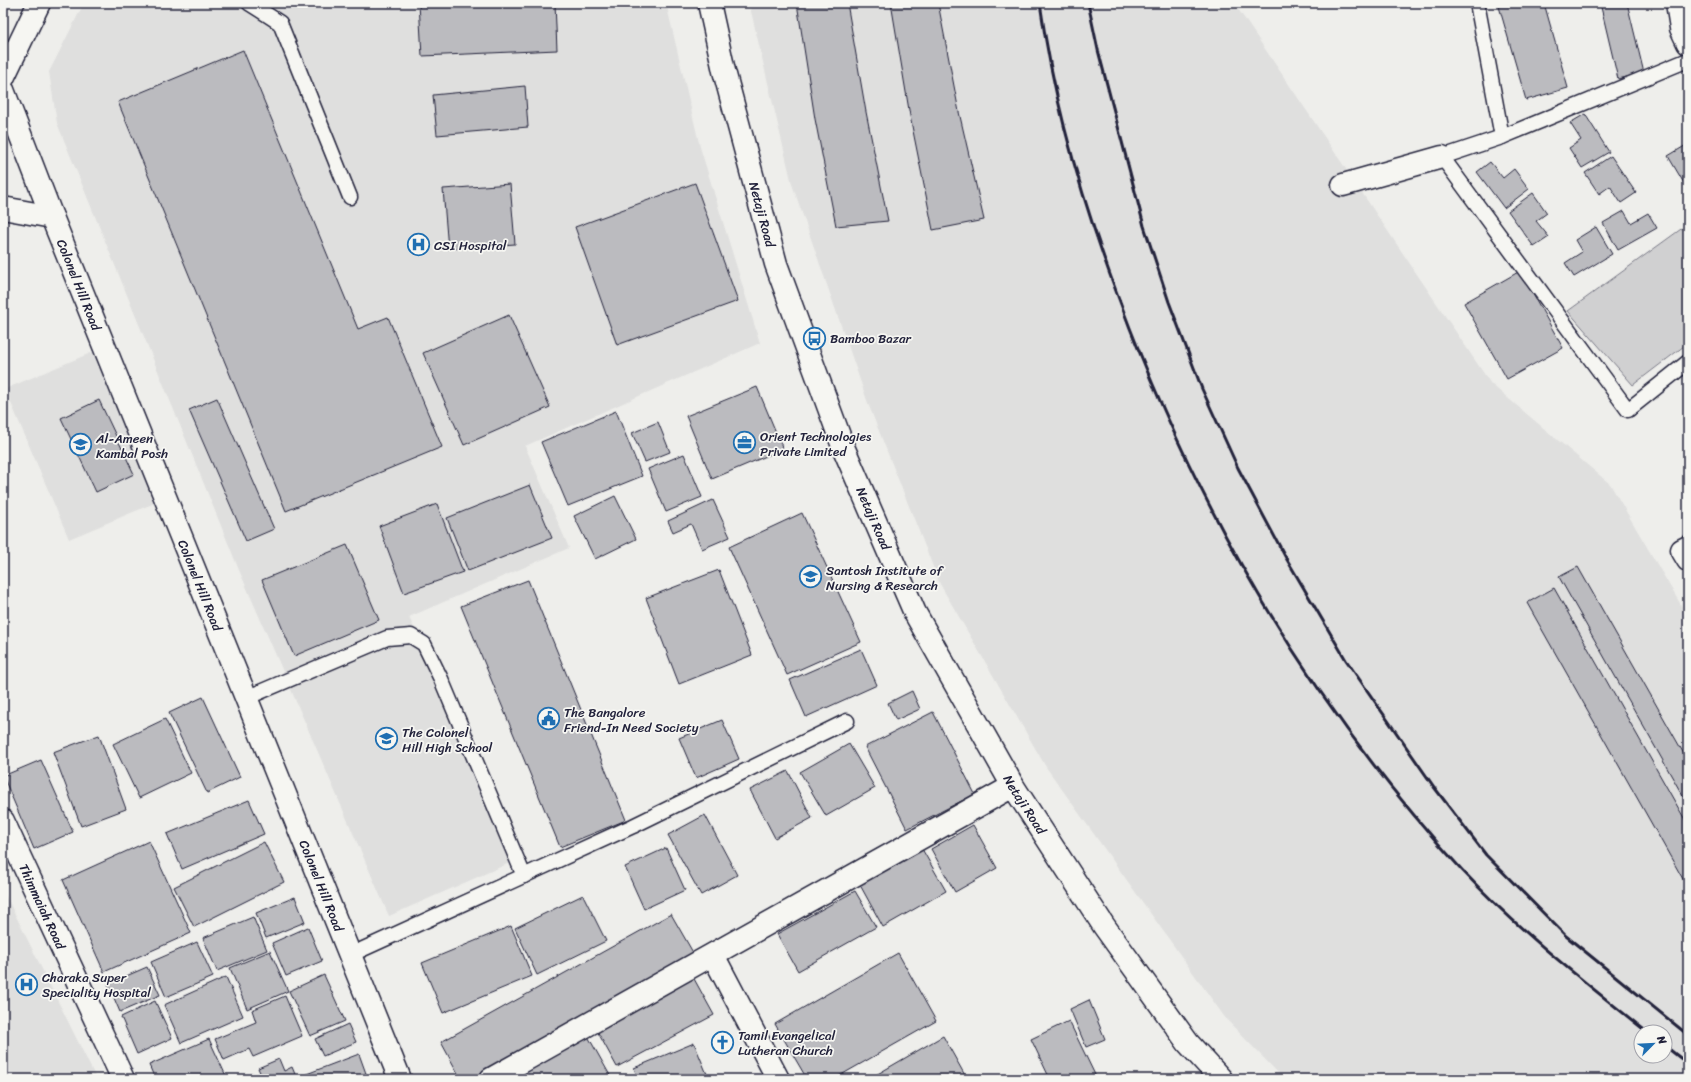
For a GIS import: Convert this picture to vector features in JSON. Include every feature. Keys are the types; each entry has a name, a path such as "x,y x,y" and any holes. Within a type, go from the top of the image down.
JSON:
{"street":[{"path":"3,78 39,3"},
{"name":"Netaji Road","path":"709,3 724,71 776,264 844,449 915,613 1013,786 1104,926 1188,1042 1221,1079"},
{"path":"1677,3 1682,28 1688,43"},
{"name":"Colonel Hill Road","path":"3,90 52,217 400,1079"},
{"path":"1343,185 1442,157"},
{"path":"3,208 52,217"},
{"path":"1688,547 1682,550 1688,560"},
{"path":"491,1079 1013,786"},
{"name":"Thimmaiah Road","path":"3,821 123,1079"},
{"path":"713,955 778,1079"}],"lane":[{"path":"250,3 280,23 350,197"},
{"path":"1476,3 1502,137"},
{"path":"1688,60 1502,137 1442,157 1628,410 1688,362"},
{"path":"246,698 387,638 411,636 424,644 441,678 524,876"},
{"path":"350,955 634,826 847,720"}],"shaded area":[{"name":"CSI Hospital","path":"84,3 666,3 700,147 760,343 525,446 569,548 409,617 514,861 389,916 239,570 57,123 49,72"},
{"path":"749,3 1234,3 1491,384 1610,484 1688,617 1688,1079 1284,1079 1226,1019 1046,767 940,584 869,406 792,184"},
{"path":"1688,224 1688,343 1633,385 1568,311"},
{"name":"Al-Ameen Kambal Posh","path":"93,352 157,502 69,539 5,389"},
{"name":"Charaka Super Speciality Hospital","path":"3,890 96,1078 3,1079"}],"building":[{"path":"419,3 555,3 557,50 422,56"},
{"path":"797,3 847,3 866,112 888,221 836,226 815,119"},
{"path":"891,3 938,3 959,112 984,220 933,230 910,116"},
{"path":"1498,3 1544,3 1568,88 1526,100"},
{"path":"1600,3 1627,3 1644,73 1618,79"},
{"path":"243,50 358,329 388,317 442,447 286,511 118,102"},
{"path":"525,86 528,127 437,135 433,95"},
{"path":"1585,114 1609,152 1582,168 1569,148 1581,140 1570,123"},
{"path":"1688,144 1688,190 1668,156"},
{"path":"1611,156 1636,193 1621,203 1610,186 1599,194 1585,173"},
{"path":"1490,162 1503,178 1514,169 1529,189 1504,208 1477,172"},
{"path":"695,183 738,301 617,345 575,227"},
{"path":"510,184 515,244 448,249 443,189"},
{"path":"1533,193 1547,213 1536,221 1549,237 1534,247 1508,211"},
{"path":"1624,211 1631,223 1648,213 1657,228 1618,250 1603,223"},
{"path":"1596,227 1612,254 1574,277 1565,263 1582,252 1575,240"},
{"path":"1520,271 1563,348 1507,379 1464,303"},
{"path":"509,315 550,407 464,445 423,353"},
{"path":"757,387 783,449 712,479 686,416"},
{"path":"217,398 274,529 246,541 189,410"},
{"path":"99,400 134,474 96,492 61,418"},
{"path":"616,411 642,476 568,506 541,442"},
{"path":"658,422 670,452 645,462 632,433"},
{"path":"684,454 702,497 666,512 648,469"},
{"path":"530,485 552,538 468,571 447,518"},
{"path":"615,496 636,539 595,559 574,516"},
{"path":"713,500 730,537 702,549 691,524 673,532 668,521"},
{"path":"437,504 463,572 404,593 379,526"},
{"path":"802,513 861,642 787,675 729,547"},
{"path":"347,545 379,620 294,656 262,580"},
{"path":"1578,567 1688,761 1688,805 1559,577"},
{"path":"719,570 752,655 679,684 646,598"},
{"path":"528,580 626,820 560,847 461,606"},
{"path":"1554,588 1688,825 1688,888 1527,603"},
{"path":"861,649 877,685 806,717 790,680"},
{"path":"912,691 920,709 896,720 888,703"},
{"path":"203,697 240,777 207,793 169,713"},
{"path":"933,712 975,794 907,829 865,747"},
{"path":"165,719 191,773 139,798 113,744"},
{"path":"722,720 739,759 696,778 679,738"},
{"path":"99,735 126,809 81,826 53,752"},
{"path":"849,744 875,788 826,816 800,772"},
{"path":"41,760 73,832 34,849 3,776"},
{"path":"788,771 812,818 775,838 750,790"},
{"path":"249,800 264,834 182,869 167,834"},
{"path":"705,815 737,875 701,895 668,835"},
{"path":"973,825 997,868 955,892 931,849"},
{"path":"149,841 191,933 104,972 63,880"},
{"path":"264,842 284,882 194,927 174,887"},
{"path":"666,848 685,890 644,909 625,867"},
{"path":"922,849 946,891 883,927 860,885"},
{"path":"855,891 876,927 798,971 777,934"},
{"path":"583,895 606,941 537,975 515,928"},
{"path":"295,897 305,922 266,938 256,913"},
{"path":"671,914 695,956 474,1079 461,1079 441,1042"},
{"path":"253,917 267,950 217,971 203,938"},
{"path":"511,926 532,976 443,1013 422,963"},
{"path":"308,927 322,961 286,976 272,943"},
{"path":"197,942 213,977 166,997 151,962"},
{"path":"270,951 288,991 247,1009 230,968"},
{"path":"898,953 936,1021 834,1079 807,1079 775,1024"},
{"path":"147,967 160,995 120,1012 108,984"},
{"path":"324,975 345,1021 310,1036 289,991"},
{"path":"226,977 243,1016 181,1043 164,1005"},
{"path":"693,977 714,1015 617,1067 596,1029"},
{"path":"285,996 302,1036 253,1057 249,1049 224,1060 215,1039 256,1022 252,1010"},
{"path":"1089,1000 1105,1039 1086,1047 1070,1009"},
{"path":"155,1001 172,1038 137,1054 121,1017"},
{"path":"1069,1021 1097,1079 1050,1079 1031,1039"},
{"path":"348,1024 356,1042 323,1056 315,1039"},
{"path":"585,1031 612,1079 499,1079"},
{"path":"943,1036 967,1079 869,1079"},
{"path":"209,1039 226,1076 220,1079 155,1079 149,1065"},
{"path":"694,1043 709,1079 638,1079 634,1068"},
{"path":"359,1054 368,1079 306,1079 304,1075"},
{"path":"279,1059 284,1071 292,1067 297,1079 263,1079 258,1068"},
{"path":"253,1073 255,1079 240,1079"}],"railway":[{"path":"1040,3 1053,78 1071,153 1093,227 1119,299 1150,377 1184,454 1222,529 1263,601 1307,672 1355,740 1407,806 1462,870 1528,934 1637,1024"},
{"path":"1088,3 1098,50 1144,226 1169,302 1202,389 1238,468 1286,558 1346,660 1434,787 1486,855 1566,936 1688,1035"},
{"path":"1673,1052 1688,1064"}],"place":[{"name":"CSI Hospital","path":"418,245"},
{"name":"Bamboo Bazar","path":"815,338"},
{"name":"Orient Technologies Private Limited","path":"745,443"},
{"name":"Al-Ameen Kambal Posh","path":"81,445"},
{"name":"Santosh Institute of Nursing & Research","path":"811,577"},
{"name":"The Bangalore Friend-In Need Society","path":"548,719"},
{"name":"The Colonel Hill High School","path":"387,739"},
{"name":"Charaka Super Speciality Hospital","path":"26,984"},
{"name":"Tamil Evangelical Lutheran Church","path":"722,1042"}]}
